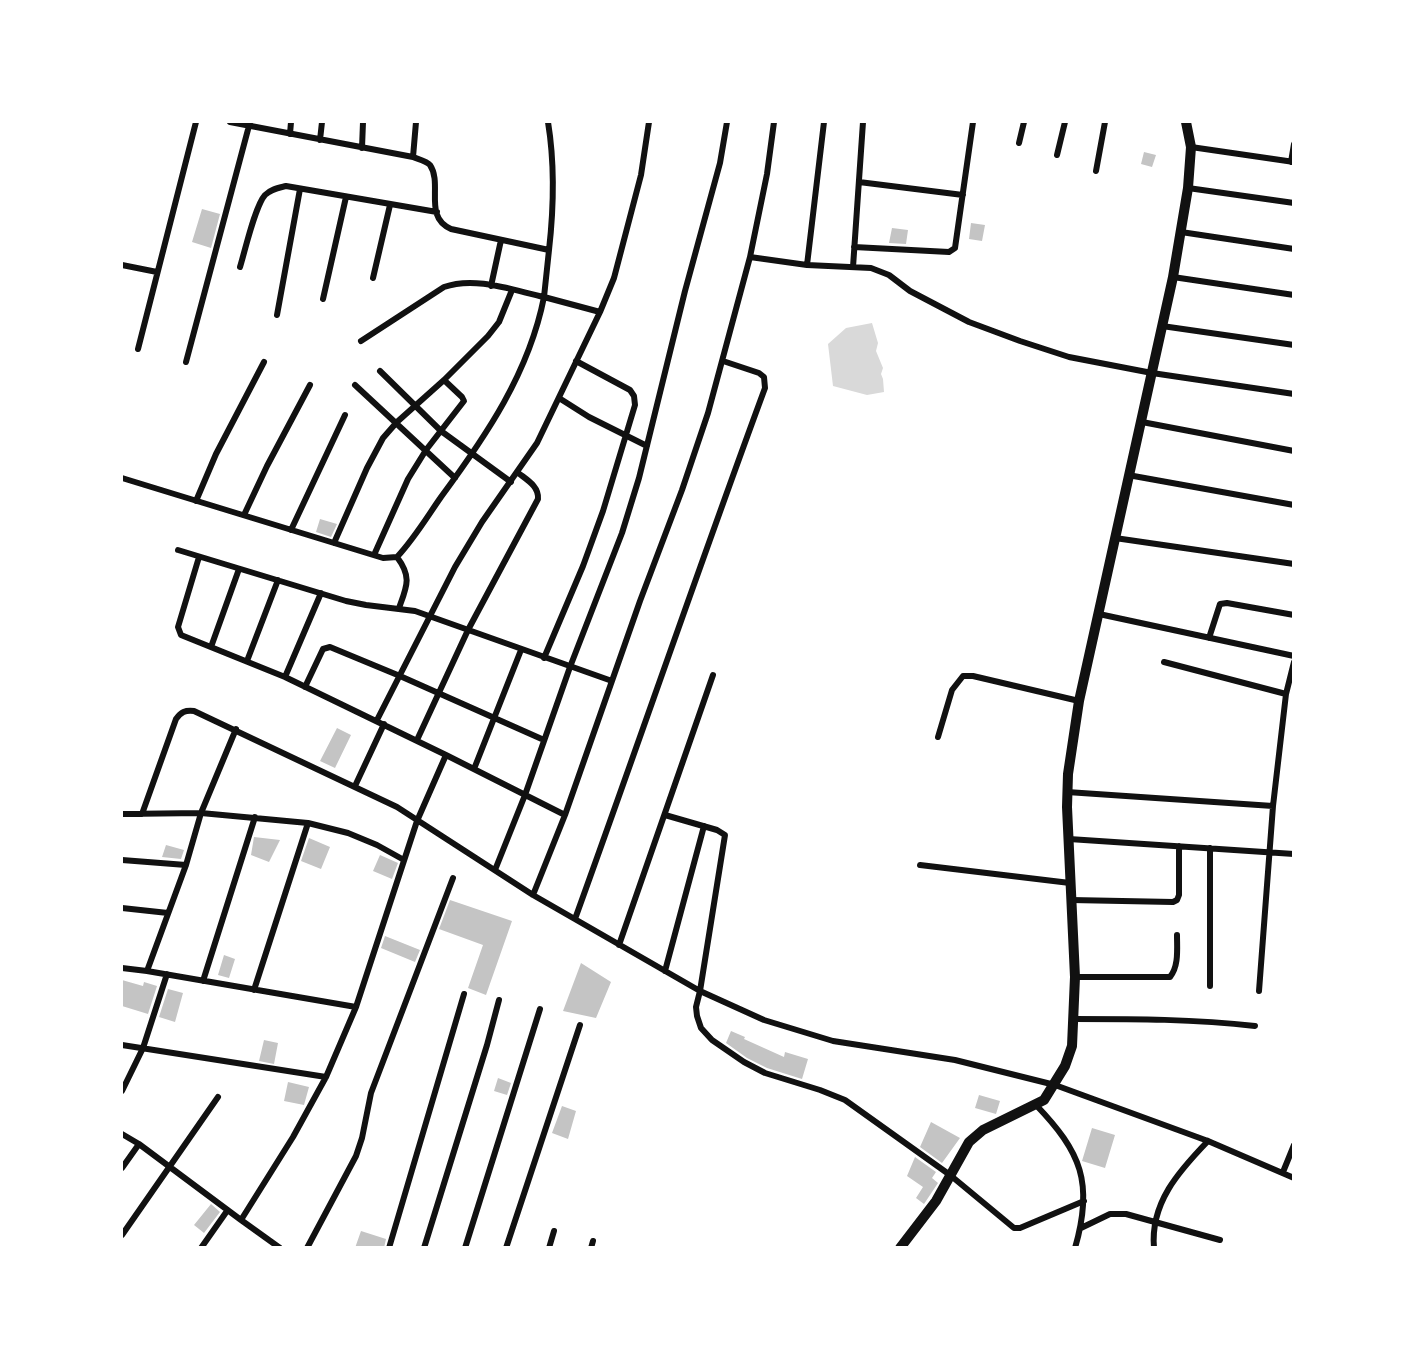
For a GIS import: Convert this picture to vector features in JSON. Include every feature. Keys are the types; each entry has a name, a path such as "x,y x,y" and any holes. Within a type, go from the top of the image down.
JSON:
{"street":[{"path":"138,349 196,122"},
{"path":"230,122 413,157 430,165 437,212 442,225 452,230 549,250"},
{"path":"290,134 291,122"},
{"path":"320,140 322,122"},
{"path":"362,148 363,122"},
{"path":"413,157 416,122"},
{"path":"122,478 374,555 390,559 397,557 455,478 508,396 527,358 538,327 544,297 553,217 554,177 548,122"},
{"path":"377,720 455,567 482,522 537,443 600,312 614,278 641,175 650,122"},
{"path":"495,870 622,533 648,446 685,291 720,163 727,122"},
{"path":"533,895 565,815 708,413 750,257 767,174 774,122"},
{"path":"807,265 824,122"},
{"path":"853,267 863,122"},
{"path":"855,247 949,252 955,248 973,122"},
{"path":"1019,143 1023,122"},
{"path":"1057,155 1065,122"},
{"path":"1096,171 1106,122"},
{"path":"900,1248 936,1201 969,1142 983,1130 1046,1095 1065,1066 1072,1046 1076,976 1070,882 1068,774 1079,702 1173,277 1188,188 1191,147 1186,122"},
{"path":"186,362 249,124"},
{"path":"1191,147 1292,162 1293,144"},
{"path":"859,182 963,195"},
{"path":"240,267 259,206 264,196 274,189 286,186 437,212"},
{"path":"1188,188 1293,203"},
{"path":"277,315 300,189"},
{"path":"323,299 346,197"},
{"path":"373,278 390,205"},
{"path":"1181,232 1293,249"},
{"path":"491,286 501,240"},
{"path":"750,257 807,265 871,268 890,276 910,291 969,322 1069,357 1152,373 1293,394"},
{"path":"122,265 157,272"},
{"path":"1173,277 1293,295"},
{"path":"361,341 444,287 456,283 473,282 600,312"},
{"path":"334,543 374,453 397,422 444,380 499,322 512,290"},
{"path":"1162,326 1293,345"},
{"path":"544,658 583,566 603,511 635,405 634,396 630,390 576,361"},
{"path":"575,919 765,388 764,377 759,373 723,361"},
{"path":"196,501 216,454 264,362"},
{"path":"380,371 414,407 441,431 511,482"},
{"path":"374,555 408,479 426,450 464,401 444,380"},
{"path":"244,515 310,385"},
{"path":"355,385 455,478"},
{"path":"559,398 589,417 648,446"},
{"path":"291,530 345,415"},
{"path":"1142,422 1293,451"},
{"path":"417,740 468,630 538,499 536,488 518,472"},
{"path":"1128,475 1293,505"},
{"path":"1115,538 1293,564"},
{"path":"178,550 366,605 399,608 429,616 612,681"},
{"path":"199,557 178,632 181,635 285,677 377,720 565,815"},
{"path":"397,557 405,567 408,582 399,608"},
{"path":"211,647 239,569"},
{"path":"247,661 278,580"},
{"path":"285,677 321,593"},
{"path":"1209,638 1220,604 1227,603 1293,615"},
{"path":"1099,614 1293,656"},
{"path":"305,687 326,647 439,693 544,740"},
{"path":"474,769 521,650"},
{"path":"1164,662 1286,693"},
{"path":"1259,991 1273,806 1286,693 1293,662"},
{"path":"620,945 713,675"},
{"path":"938,737 952,690 963,676 973,676 1079,702"},
{"path":"142,814 176,719 186,710 194,711 397,807 533,895 665,971 699,994 764,1020 833,1041 955,1060 1046,1095 1208,1141 1293,1178"},
{"path":"355,786 384,724"},
{"path":"147,970 186,865 201,813 236,729"},
{"path":"241,1220 293,1137 326,1077 356,1006 417,821 446,755"},
{"path":"1067,792 1273,806"},
{"path":"122,814 201,813 308,823 348,833 404,860"},
{"path":"665,815 722,831 725,835 726,840 696,1006 701,1028 712,1040 765,1073 845,1100 950,1174 1014,1228 1020,1228 1084,1201"},
{"path":"203,981 255,817"},
{"path":"254,990 308,823"},
{"path":"665,971 704,826"},
{"path":"1069,839 1293,854"},
{"path":"1071,900 1173,902 1177,900 1179,895 1179,846"},
{"path":"1210,848 1210,986"},
{"path":"122,860 186,865"},
{"path":"920,865 1070,882"},
{"path":"307,1248 356,1156 362,1138 370,1093 453,879"},
{"path":"122,908 168,913"},
{"path":"1076,976 1170,977 1176,963 1178,935"},
{"path":"122,968 147,970 356,1006"},
{"path":"122,1091 143,1048 167,974"},
{"path":"389,1248 464,994"},
{"path":"424,1248 499,1000"},
{"path":"465,1248 540,1009"},
{"path":"1074,1019 1166,1019 1255,1026"},
{"path":"506,1248 580,1025"},
{"path":"122,1045 326,1077"},
{"path":"1046,1095 1082,1174 1084,1201 1081,1228 1075,1248"},
{"path":"122,1235 218,1096"},
{"path":"122,1134 139,1144 280,1248"},
{"path":"1154,1248 1154,1222 1171,1184 1183,1167 1208,1141"},
{"path":"122,1168 139,1144"},
{"path":"1283,1172 1293,1145"},
{"path":"201,1248 227,1211"},
{"path":"1081,1228 1110,1214 1126,1214 1220,1240"},
{"path":"549,1248 554,1231"}],"shaded area":[{"path":"872,323 878,343 876,351 883,368 881,374 884,392 867,395 833,386 828,344 846,328"}],"building":[{"path":"1144,152 1156,155 1152,167 1141,164"},
{"path":"202,209 220,214 211,248 192,242"},
{"path":"971,223 985,225 982,241 969,239"},
{"path":"892,228 908,230 906,244 889,243"},
{"path":"320,519 337,524 331,537 316,532"},
{"path":"337,728 351,735 335,768 320,761"},
{"path":"254,837 280,840 269,862 251,855"},
{"path":"309,838 330,847 321,869 301,861"},
{"path":"166,845 184,850 181,859 162,857"},
{"path":"380,855 398,863 392,879 373,871"},
{"path":"450,900 512,921 486,995 468,988 483,945 439,929"},
{"path":"385,936 420,950 415,962 381,948"},
{"path":"224,955 235,959 229,978 218,975"},
{"path":"581,963 611,982 596,1018 563,1011"},
{"path":"122,980 143,986 144,982 157,986 148,1014 122,1006"},
{"path":"168,989 183,993 175,1022 159,1017"},
{"path":"731,1031 784,1057 785,1052 808,1059 802,1079 767,1068 747,1058 726,1043"},
{"path":"264,1040 278,1043 274,1064 259,1061"},
{"path":"498,1078 511,1083 507,1095 494,1091"},
{"path":"288,1082 309,1087 304,1105 284,1101"},
{"path":"979,1095 1000,1101 996,1114 975,1108"},
{"path":"562,1106 576,1111 568,1139 552,1133"},
{"path":"931,1122 960,1138 942,1163 920,1147"},
{"path":"1092,1128 1115,1135 1105,1168 1082,1161"},
{"path":"915,1157 936,1172 932,1178 938,1183 924,1204 916,1198 923,1187 907,1176"},
{"path":"211,1204 220,1212 204,1233 194,1225"},
{"path":"361,1231 386,1239 384,1248 355,1248"}]}
